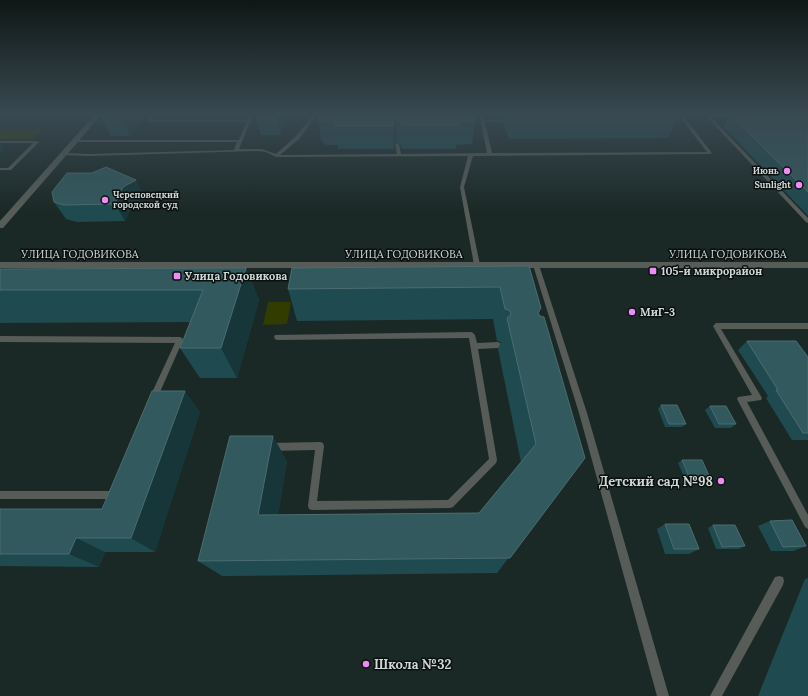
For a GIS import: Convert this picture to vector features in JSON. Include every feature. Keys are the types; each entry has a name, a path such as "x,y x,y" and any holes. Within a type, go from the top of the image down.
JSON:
{"street":[{"path":"0,226 72,145"},
{"name":"УЛИЦА ГОДОВИКОВА","path":"0,265 808,265"}],"lane":[{"path":"0,169 9,169 33,145"},
{"path":"236,151 238,145"},
{"path":"276,156 288,145"},
{"path":"397,145 399,155"},
{"path":"488,145 490,154"},
{"path":"64,154 90,155 259,150 271,152 276,156 710,153 704,145"},
{"path":"736,145 808,221"},
{"path":"471,155 462,187 477,265"},
{"path":"536,265 558,343 585,420 663,696"},
{"path":"808,326 716,326 758,398 741,399 808,524"},
{"path":"261,447 320,446 312,506 450,504 493,460 472,335 277,337"},
{"path":"0,339 180,340 152,403"},
{"path":"474,346 498,345"},
{"path":"0,495 113,495 119,481"},
{"path":"716,696 779,581"}],"green space":[{"path":"268,302 291,302 287,324 263,325"}],"building":[{"path":"761,145 808,145 808,192"},
{"path":"106,167 136,180 123,187 115,204 64,205 54,202 52,192 67,173 92,173"},
{"path":"529,266 541,308 538,313 540,316 544,317 585,458 510,558 198,561 230,436 273,436 258,515 479,513 536,444 507,318 511,313 509,310 505,309 500,287 288,289 292,268"},
{"path":"246,268 221,348 180,348 203,290 0,290 0,269"},
{"path":"747,341 796,341 808,357 808,433 803,433"},
{"path":"152,391 185,391 131,538 76,538 69,554 0,554 0,509 102,509"},
{"path":"661,405 677,405 686,424 669,424"},
{"path":"710,406 726,406 736,424 719,424"},
{"path":"682,460 702,460 711,480 691,481"},
{"path":"792,520 806,546 783,547 770,521"},
{"path":"665,524 689,524 699,549 674,549"},
{"path":"713,525 735,525 745,546 722,547"}],"place":[{"name":"Июнь","path":"787,171"},
{"name":"Sunlight","path":"799,185"},
{"name":"Череповецкий городской суд","path":"105,200"},
{"name":"105-й микрорайон","path":"653,271"},
{"name":"Улица Годовикова","path":"177,276"},
{"name":"МиГ-3","path":"632,312"},
{"name":"Детский сад №98","path":"721,481"},
{"name":"Школа №32","path":"366,664"}]}
